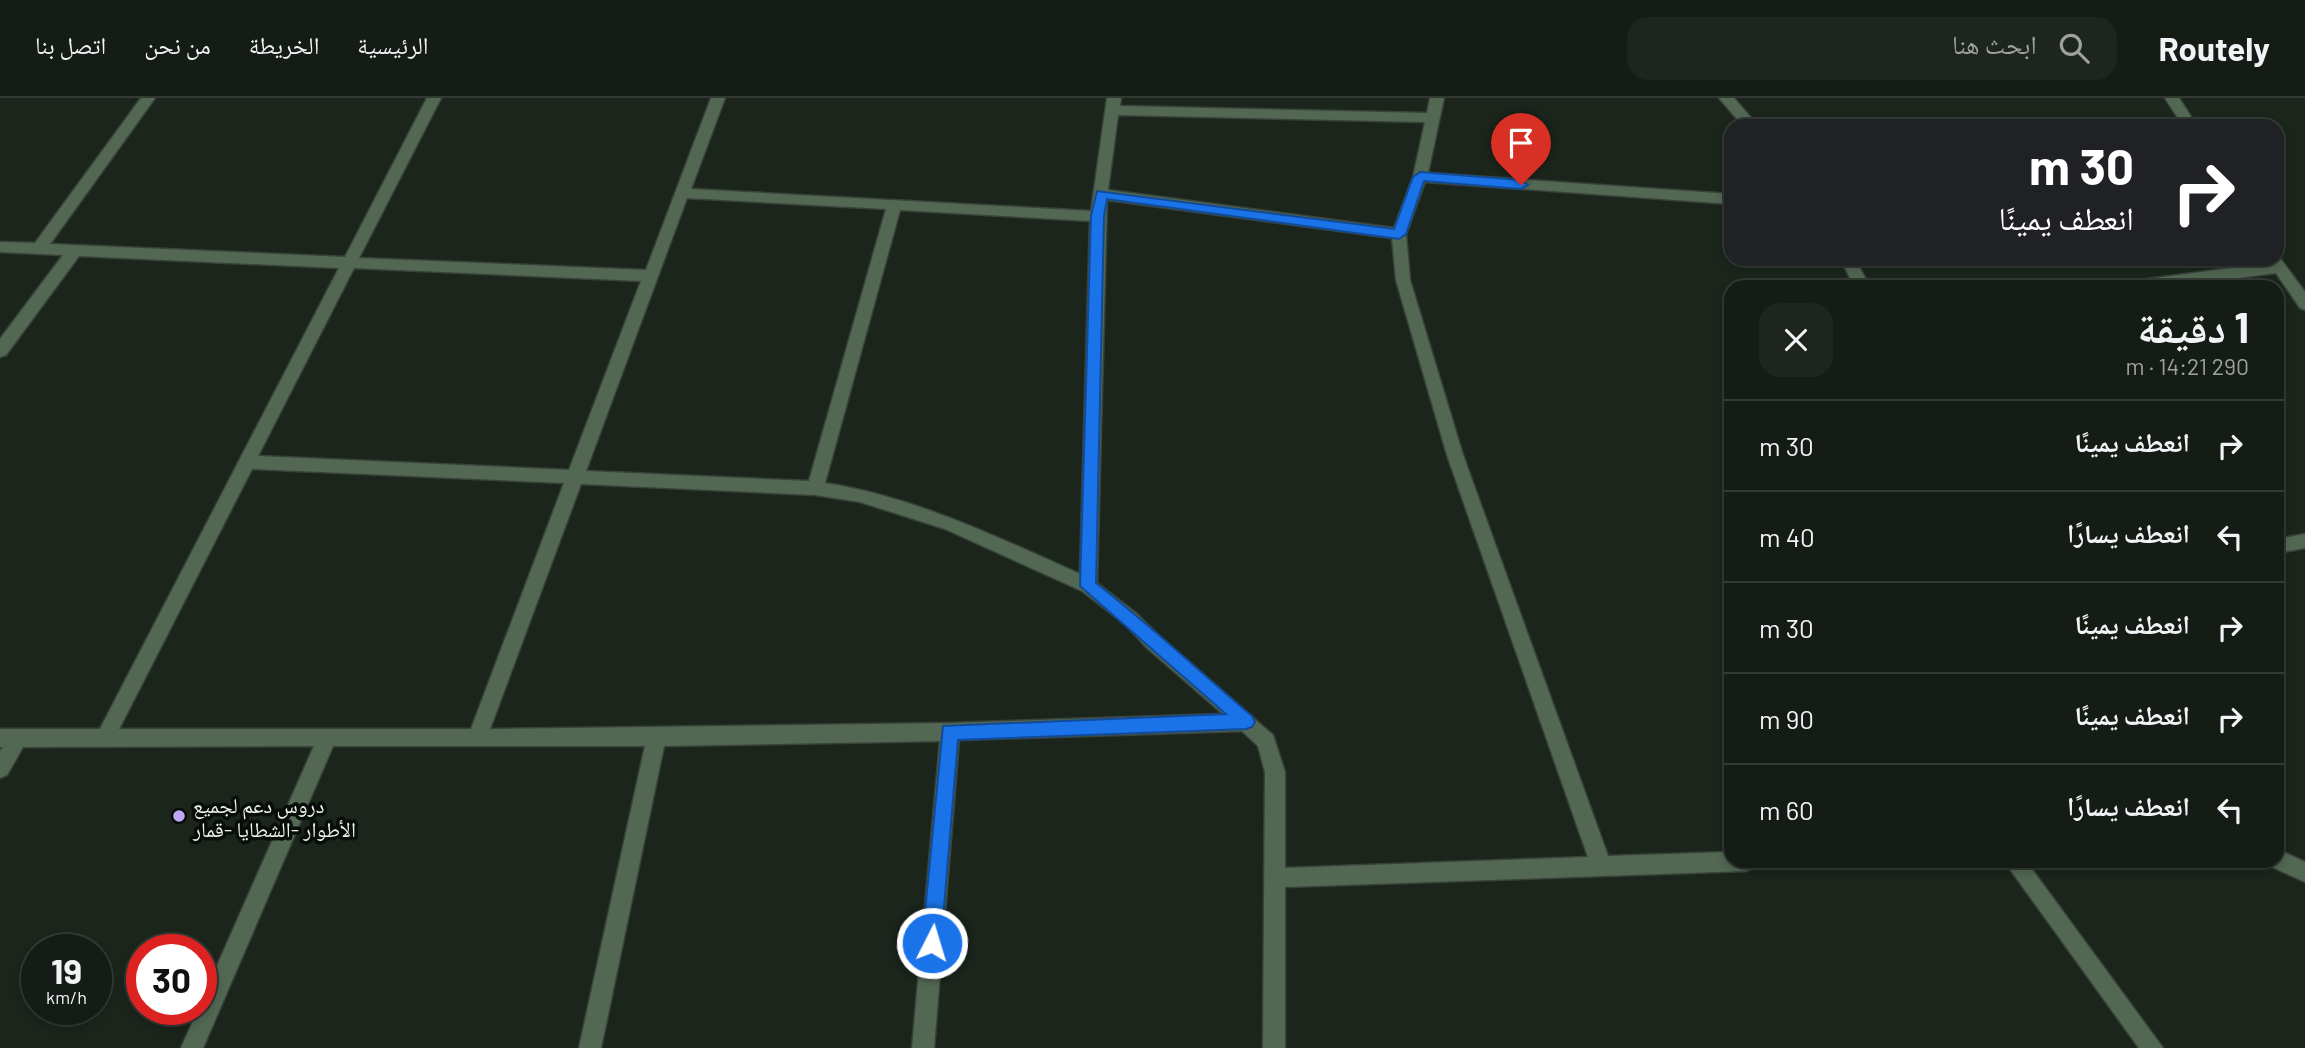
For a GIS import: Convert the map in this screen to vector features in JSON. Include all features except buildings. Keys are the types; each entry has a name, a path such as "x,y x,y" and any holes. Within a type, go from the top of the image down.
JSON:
{"street":[{"path":"39,249 148,98"},
{"path":"105,738 326,303 349,264 434,98"},
{"path":"477,737 718,98"},
{"path":"1437,98 1420,177 1399,234 1404,280 1455,455 1601,866"},
{"path":"1726,98 1745,119"},
{"path":"2172,98 2186,119"},
{"path":"1088,586 1097,216 1114,104 1433,118"},
{"path":"1420,177 1724,199"},
{"path":"681,193 1097,216"},
{"path":"1102,194 1399,234"},
{"path":"815,488 894,205"},
{"path":"0,247 649,276"},
{"path":"0,351 75,250"},
{"path":"2169,280 2258,266"},
{"path":"2279,266 2305,304"},
{"path":"246,462 815,488 860,495 950,523 1088,586 1131,620 1266,741 1275,772 1274,1048"},
{"path":"2284,545 2304,544"},
{"path":"0,769 9,738 656,737 950,732 1246,722"},
{"path":"923,1048 950,732"},
{"path":"192,1048 327,737"},
{"path":"590,1048 656,737"},
{"path":"1276,878 1724,862"},
{"path":"2284,862 2305,872"},
{"path":"2019,868 2152,1048"}],"place":[{"name":"دروس دعم لجميع الأطوار -الشطايا -قمار","path":"179,816"}],"route":[{"path":"932,943 950,732 1246,722 1131,620 1088,586 1097,216 1102,194 1399,234 1409,200 1420,177 1521,185"}]}
